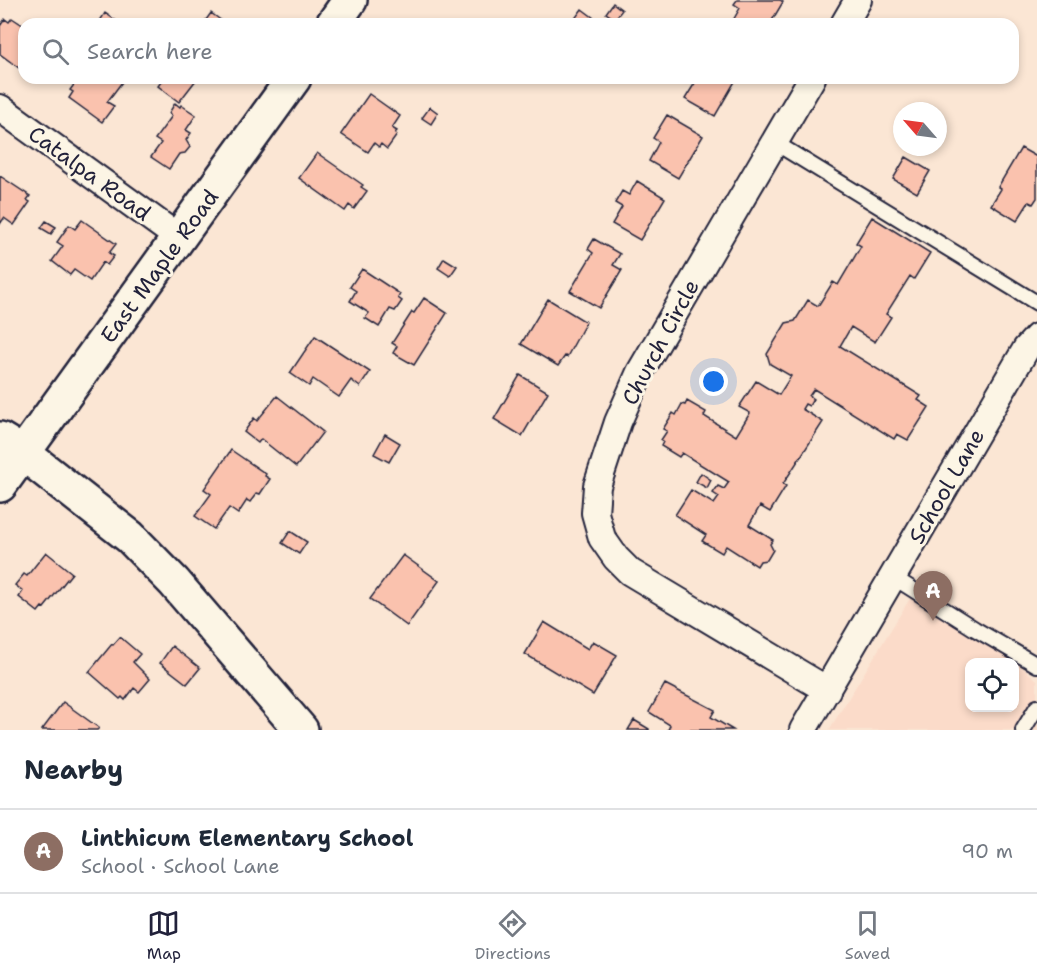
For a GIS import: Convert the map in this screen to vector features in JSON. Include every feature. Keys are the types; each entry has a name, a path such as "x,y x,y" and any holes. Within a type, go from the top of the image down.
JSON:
{"main road":[{"path":"337,18 350,0"},
{"name":"East Maple Road","path":"0,485 12,446 179,238 290,84"},
{"path":"12,446 130,537 174,582 301,730"}],"street":[{"path":"848,18 858,0"},
{"name":"Church Circle","path":"808,84 640,372 618,422 597,486 595,513 602,538 616,558 630,572 827,690"},
{"name":"Catalpa Road","path":"0,108 179,238"},
{"name":"School Lane","path":"803,730 1026,349 1037,337"}],"lane":[{"path":"774,142 1037,303"},
{"path":"894,577 975,629 1037,665"},
{"path":"1023,730 1037,707"}],"shaded area":[{"path":"922,579 1012,658 965,658 965,712 1019,712 1019,664 1037,680 1037,730 829,730"}],"building":[{"path":"737,0 780,0 783,2 774,18 734,18 740,8 734,4"},
{"path":"613,3 622,10 616,18 606,13"},
{"path":"582,9 594,18 575,18"},
{"path":"105,13 112,18 102,18"},
{"path":"211,13 218,18 207,18"},
{"path":"12,18 18,22 18,67 0,54 0,26 5,19 9,22"},
{"path":"74,84 120,84 107,102 114,106 102,122 69,98 73,92 70,90"},
{"path":"160,84 193,84 179,102 158,86"},
{"path":"694,84 734,84 715,116 685,99"},
{"path":"369,94 400,116 392,128 397,131 395,133 397,135 387,149 381,144 379,147 374,143 368,152 341,134"},
{"path":"175,103 196,115 186,130 191,133 186,140 190,147 185,153 179,154 169,169 151,157 161,143 155,139 172,116 169,113"},
{"path":"430,107 438,113 431,124 422,118"},
{"path":"667,115 703,136 678,178 649,161 659,142 653,138"},
{"path":"1021,148 1037,157 1037,198 1033,204 1029,202 1017,221 991,205 1001,189 998,187"},
{"path":"317,153 363,185 361,187 367,191 354,209 349,205 345,211 299,178"},
{"path":"906,157 930,171 917,193 893,179"},
{"path":"0,176 30,196 27,200 30,202 14,225 4,218 0,224"},
{"path":"637,181 665,198 640,240 612,224 622,207 615,203 622,191 629,195"},
{"path":"872,217 930,253 914,279 910,276 886,314 891,317 875,342 851,327 840,346 921,396 918,400 929,407 908,440 897,434 894,439 814,389 809,396 813,399 809,406 805,404 802,409 823,422 783,484 786,486 770,512 760,506 749,525 773,540 770,544 773,550 767,560 760,561 757,566 726,546 722,553 702,541 706,535 675,515 691,490 714,504 719,497 713,493 718,486 724,489 729,482 682,453 679,457 661,446 663,442 661,440 667,431 663,429 673,413 676,415 682,404 685,405 687,401 706,412 704,416 736,436 750,413 739,407 756,381 779,395 791,376 770,364 767,354 786,323 795,321 808,300 818,306 833,282 838,285 861,246 856,243"},
{"path":"82,220 116,244 109,253 114,256 107,265 103,262 90,281 74,270 70,275 52,261 63,246 57,242 69,225 75,229"},
{"path":"46,221 56,227 51,234 41,228"},
{"path":"594,239 620,254 613,265 622,270 599,308 570,291 593,253 588,249"},
{"path":"444,258 457,266 450,276 438,268"},
{"path":"362,269 400,294 398,298 402,301 395,311 390,309 379,327 365,318 369,313 350,301 356,291 350,287"},
{"path":"424,298 447,313 414,365 393,353 397,346 392,343"},
{"path":"548,299 586,322 567,357 565,356 558,366 521,344"},
{"path":"315,336 370,372 360,387 351,380 339,397 313,379 309,386 290,373"},
{"path":"520,375 548,392 522,436 494,419"},
{"path":"277,396 323,432 296,467 261,439 258,443 244,432 254,418 257,421"},
{"path":"385,434 400,443 389,462 374,454"},
{"path":"231,450 270,479 260,494 257,493 250,502 247,500 238,514 229,508 214,529 195,516 211,494 204,489"},
{"path":"701,473 711,480 707,488 696,482"},
{"path":"290,531 307,542 299,554 282,543"},
{"path":"46,552 72,573 44,608 42,607 38,612 19,597 23,591 15,585 24,574 27,576"},
{"path":"403,555 439,581 407,626 370,599"},
{"path":"544,622 588,649 593,641 617,655 593,695 525,654"},
{"path":"120,637 140,654 133,662 150,679 139,692 134,688 125,700 122,697 120,699 89,672"},
{"path":"172,646 200,668 187,684 160,663"},
{"path":"665,684 715,710 711,717 733,730 668,730 670,725 649,712"},
{"path":"63,702 99,728 97,730 42,730"},
{"path":"634,720 649,729 649,730 628,730"}],"place":[{"name":"Linthicum Elementary School","path":"933,621"}]}
